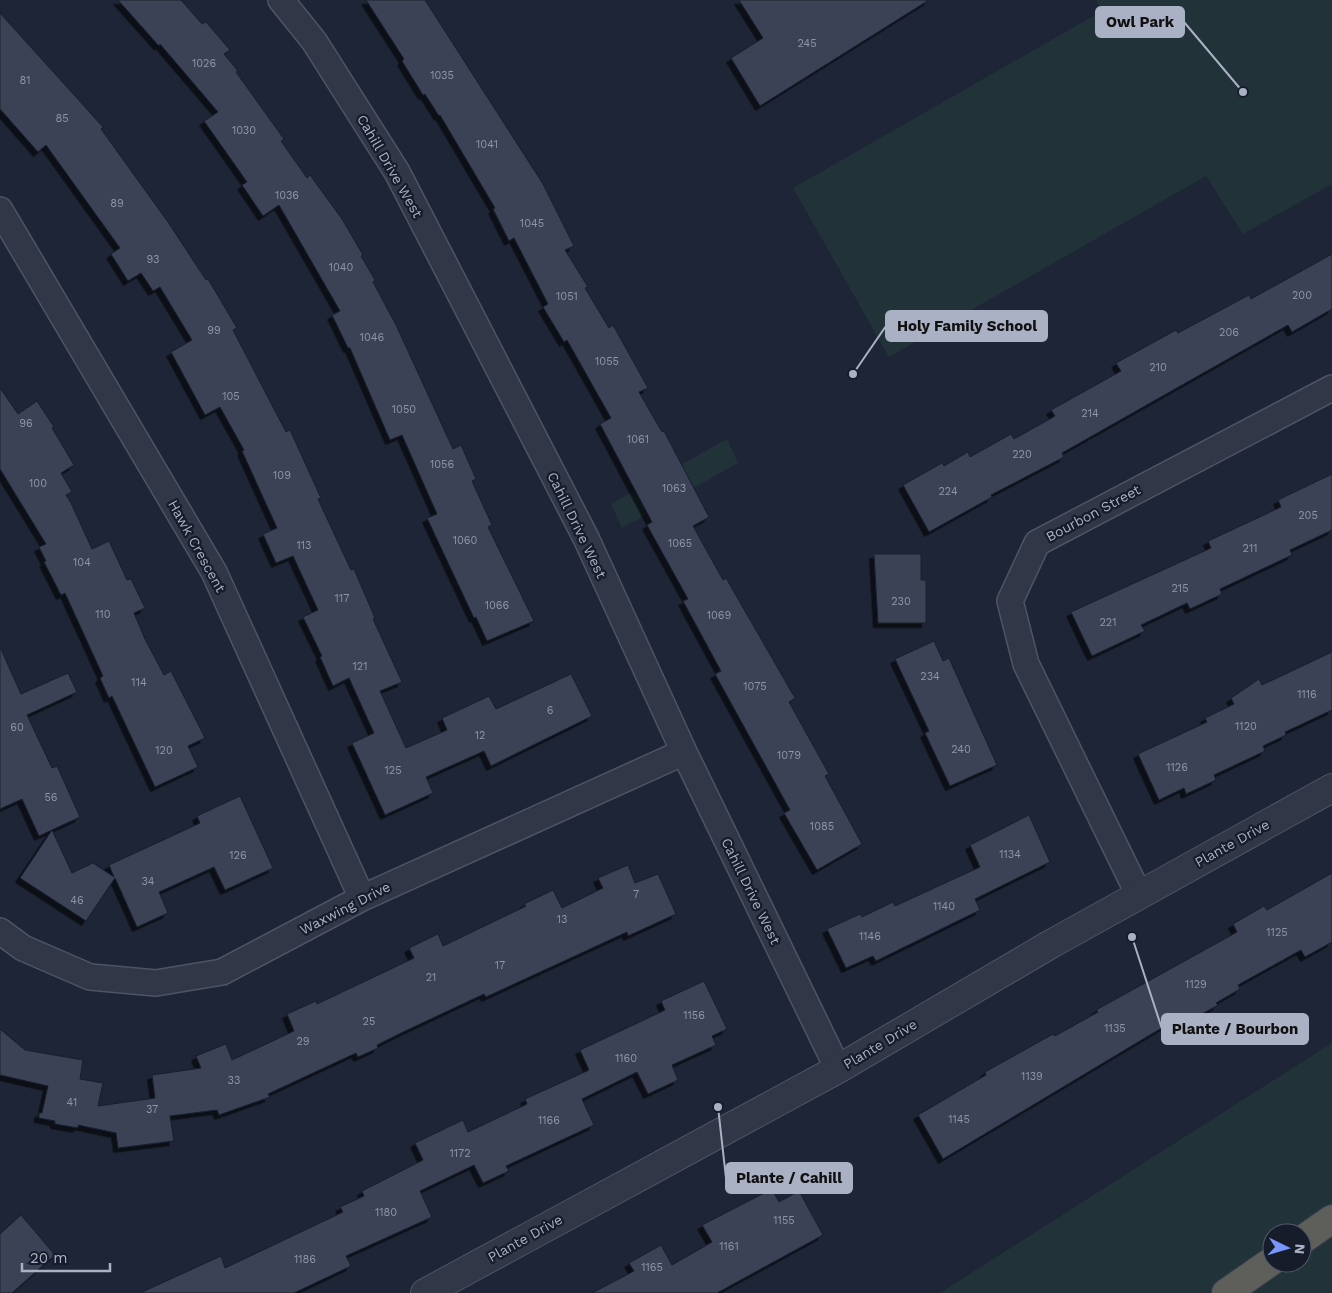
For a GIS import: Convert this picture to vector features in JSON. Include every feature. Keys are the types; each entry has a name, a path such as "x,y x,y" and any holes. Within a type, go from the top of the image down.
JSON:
{"highway":[{"path":"1312,1233 1332,1219"},
{"path":"1226,1293 1262,1267"},
{"path":"1233,1293 1262,1269"}],"street":[{"name":"Cahill Drive West","path":"281,0 314,41 397,172 586,538 684,752 838,1069"},
{"name":"Hawk Crescent","path":"0,210 214,572 362,898"},
{"name":"Bourbon Street","path":"1139,895 1026,664 1010,601 1037,543 1332,388"},
{"name":"Waxwing Drive","path":"0,931 23,948 90,977 156,983 222,972 362,898 684,752"},
{"name":"Plante Drive","path":"424,1293 838,1069 1139,895 1332,788"}],"shaded area":[{"path":"1096,0 1332,0 1332,184 1243,234 1206,176 889,357 793,188 1102,11"},
{"path":"727,439 738,463 622,528 611,504"},
{"path":"1332,1043 1332,1293 940,1293"}],"building":[{"path":"118,0 181,0 202,24 206,22 230,50 224,54 238,71 236,72 284,139 281,141 307,178 310,175 342,219 363,255 361,256 375,280 373,282 396,325 453,449 461,445 476,479 472,481 492,525 488,527 534,621 487,641 476,617 474,618 427,518 437,514 402,435 390,440 350,348 348,348 332,315 340,311 279,205 263,216 242,185 247,182 204,121 218,112 160,44 159,46"},
{"path":"366,0 425,0 543,184 574,246 565,250 588,287 585,288 609,328 613,325 648,388 639,392 662,432 664,431 709,517 693,526 723,580 726,578 795,698 789,702 829,774 825,776 862,844 817,870 784,813 790,810 715,674 721,671 683,601 688,599 647,525 652,522 600,424 611,418 567,340 564,342 543,307 548,304 514,238 509,241 493,209 495,208 440,115 425,94 423,95 402,61 404,59"},
{"path":"739,0 929,0 760,106 731,58 763,38"},
{"path":"0,13 103,127 101,129 168,222 206,280 208,279 237,328 233,330 286,432 290,430 321,498 318,499 351,570 354,569 375,618 373,619 402,682 380,691 406,748 447,730 442,718 489,696 496,709 571,674 592,716 491,766 484,751 426,777 433,793 385,815 352,743 374,733 349,678 333,686 320,657 322,656 303,617 318,610 293,556 276,563 263,534 277,528 242,451 244,450 220,407 205,415 171,352 192,340 160,287 153,291 141,273 128,281 111,254 120,248 46,145 38,152 0,109"},
{"path":"1332,254 1332,309 1292,332 1288,325 1062,453 1064,457 991,495 992,497 929,532 903,485 942,463 944,466 968,452 970,457 1011,434 1014,439 1055,416 1051,410 1121,371 1116,363 1176,330 1178,333 1249,295 1251,299"},
{"path":"0,388 18,414 37,401 54,427 52,428 74,465 61,473 72,492 66,495 92,549 109,541 127,580 131,579 145,608 134,613 145,639 164,675 171,671 205,738 188,746 198,767 155,787 112,696 109,698 100,678 103,676 65,593 61,595 44,562 46,561 39,547 46,544 0,469"},
{"path":"1332,474 1332,530 1290,550 1292,555 1220,589 1222,594 1190,609 1187,603 1141,625 1145,631 1092,656 1071,612 1211,548 1208,541 1281,507 1278,500"},
{"path":"874,554 921,554 921,580 926,580 926,623 878,623"},
{"path":"934,641 943,661 949,658 997,765 950,786 925,733 929,731 895,659"},
{"path":"0,647 21,694 68,673 77,692 27,715 52,768 57,766 80,817 39,836 22,799 0,809"},
{"path":"1332,652 1332,710 1285,732 1286,735 1263,746 1265,751 1214,775 1216,780 1186,794 1184,788 1159,800 1138,754 1207,722 1205,718 1234,704 1231,698 1259,679 1262,685"},
{"path":"240,796 273,868 225,890 214,867 159,892 168,913 137,927 115,878 86,921 20,878 52,830 72,873 93,863 114,877 109,865 200,823 197,816"},
{"path":"1029,815 1050,862 975,899 980,910 876,961 873,956 846,968 827,929 860,914 862,917 893,902 895,906 980,867 970,845"},
{"path":"628,865 635,883 658,874 676,914 628,936 627,932 486,997 484,994 377,1045 378,1048 358,1057 356,1053 268,1094 270,1097 219,1115 217,1110 170,1116 174,1141 118,1148 116,1133 78,1125 78,1128 55,1124 55,1121 39,1118 39,1113 42,1113 48,1086 0,1075 0,1029 25,1050 83,1060 80,1079 103,1083 98,1106 155,1098 152,1075 201,1068 196,1056 226,1044 232,1060 294,1031 287,1014 316,1001 317,1004 414,958 409,948 438,934 443,946 526,906 524,904 553,890 562,908 603,888 598,878"},
{"path":"1332,873 1332,942 1305,957 1301,950 1238,985 1240,989 1216,1003 1218,1005 1179,1027 1175,1020 943,1159 918,1115 986,1075 985,1072 1053,1034 1055,1036 1098,1012 1096,1010 1237,932 1233,924 1264,906 1267,910"},
{"path":"704,981 727,1029 712,1036 716,1045 672,1065 678,1080 648,1094 637,1072 582,1099 594,1125 506,1166 509,1171 483,1183 474,1165 420,1191 432,1217 346,1256 351,1266 294,1293 140,1293 221,1256 225,1268 343,1212 340,1207 364,1196 362,1191 423,1160 415,1143 463,1120 468,1132 527,1104 525,1099 589,1070 580,1050 665,1010 661,1001"},
{"path":"772,1189 779,1202 799,1191 823,1235 717,1293 592,1293 634,1271 629,1263 661,1245 672,1265 712,1242 702,1225"},
{"path":"21,1215 55,1255 12,1293 0,1293 0,1234"}],"place":[{"name":"Owl Park","path":"1243,92"},
{"name":"Holy Family School","path":"853,374"},
{"name":"Plante / Bourbon","path":"1132,937"},
{"name":"Plante / Cahill","path":"718,1107"}]}
